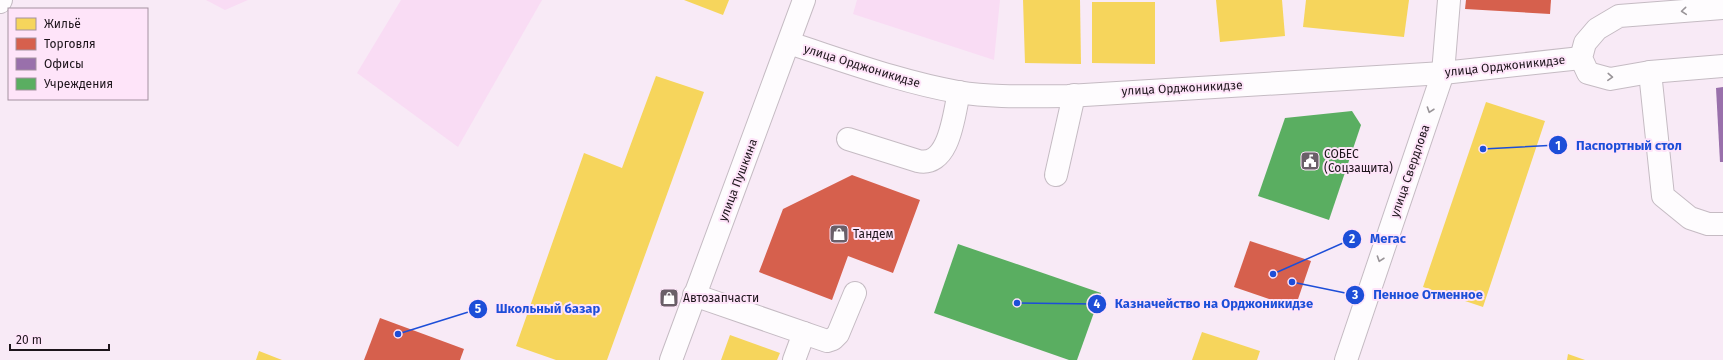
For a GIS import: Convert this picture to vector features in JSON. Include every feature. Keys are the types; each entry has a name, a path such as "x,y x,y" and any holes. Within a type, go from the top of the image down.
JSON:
{"main road":[{"name":"улица Пушкина","path":"671,360 804,0"},
{"name":"улица Свердлова","path":"1349,359 1443,72 1449,0"},
{"name":"улица Орджоникидзе","path":"1723,8 1619,16 1597,29 1585,43 1581,58 1588,73 1610,79 1650,72 1723,66"},
{"name":"улица Орджоникидзе","path":"789,43 912,82 959,92 1023,96 1074,95 1443,72 1581,58"},
{"path":"1650,72 1663,196 1690,218 1708,224 1723,224"},
{"path":"848,139 922,162 932,159 940,154 947,144 959,92"},
{"path":"1056,175 1074,95"},
{"path":"694,295 827,341 833,339 843,326 855,293"},
{"path":"794,360 804,333"}],"shaded area":[{"path":"206,0 248,0 225,10"},
{"path":"401,0 542,0 458,147 357,73"},
{"path":"857,0 1000,0 994,60 853,14"}],"building: Жильё":[{"path":"684,0 729,0 723,15"},
{"path":"1023,0 1080,0 1081,64 1025,63"},
{"path":"1216,0 1282,0 1285,36 1220,42"},
{"path":"1306,0 1409,0 1404,37 1303,27"},
{"path":"1092,2 1155,2 1155,64 1092,63"},
{"path":"656,76 704,92 607,360 556,360 516,346 584,153 622,168"},
{"path":"1486,102 1545,121 1483,307 1423,287"},
{"path":"1202,332 1260,351 1257,360 1192,360"},
{"path":"730,335 780,353 777,360 721,360"},
{"path":"259,351 282,360 256,360"},
{"path":"1568,354 1585,360 1567,360"}],"building: Торговля":[{"path":"1466,0 1551,0 1550,14 1465,9"},
{"path":"852,175 920,200 893,273 848,256 832,300 759,272 783,209"},
{"path":"1250,241 1311,261 1295,308 1234,287"},
{"path":"380,318 464,349 460,360 364,360"}],"building: Офисы":[{"path":"1723,87 1723,162 1720,162 1716,88"}],"building: Учреждения":[{"name":"СОБЕС (Соцзащита)","path":"1352,111 1361,125 1329,220 1258,196 1285,118"},
{"path":"958,244 1101,293 1077,360 1069,360 934,313"}],"place":[{"name":"Паспортный стол","path":"1483,149"},
{"name":"СОБЕС (Соцзащита)","path":"1310,161"},
{"name":"Тандем","path":"839,234"},
{"name":"Мегас","path":"1273,274"},
{"name":"Пенное Отменное","path":"1292,282"},
{"name":"Автозапчасти","path":"669,298"},
{"name":"Казначейство на Орджоникидзе","path":"1017,303"},
{"name":"Школьный базар","path":"398,334"}]}
